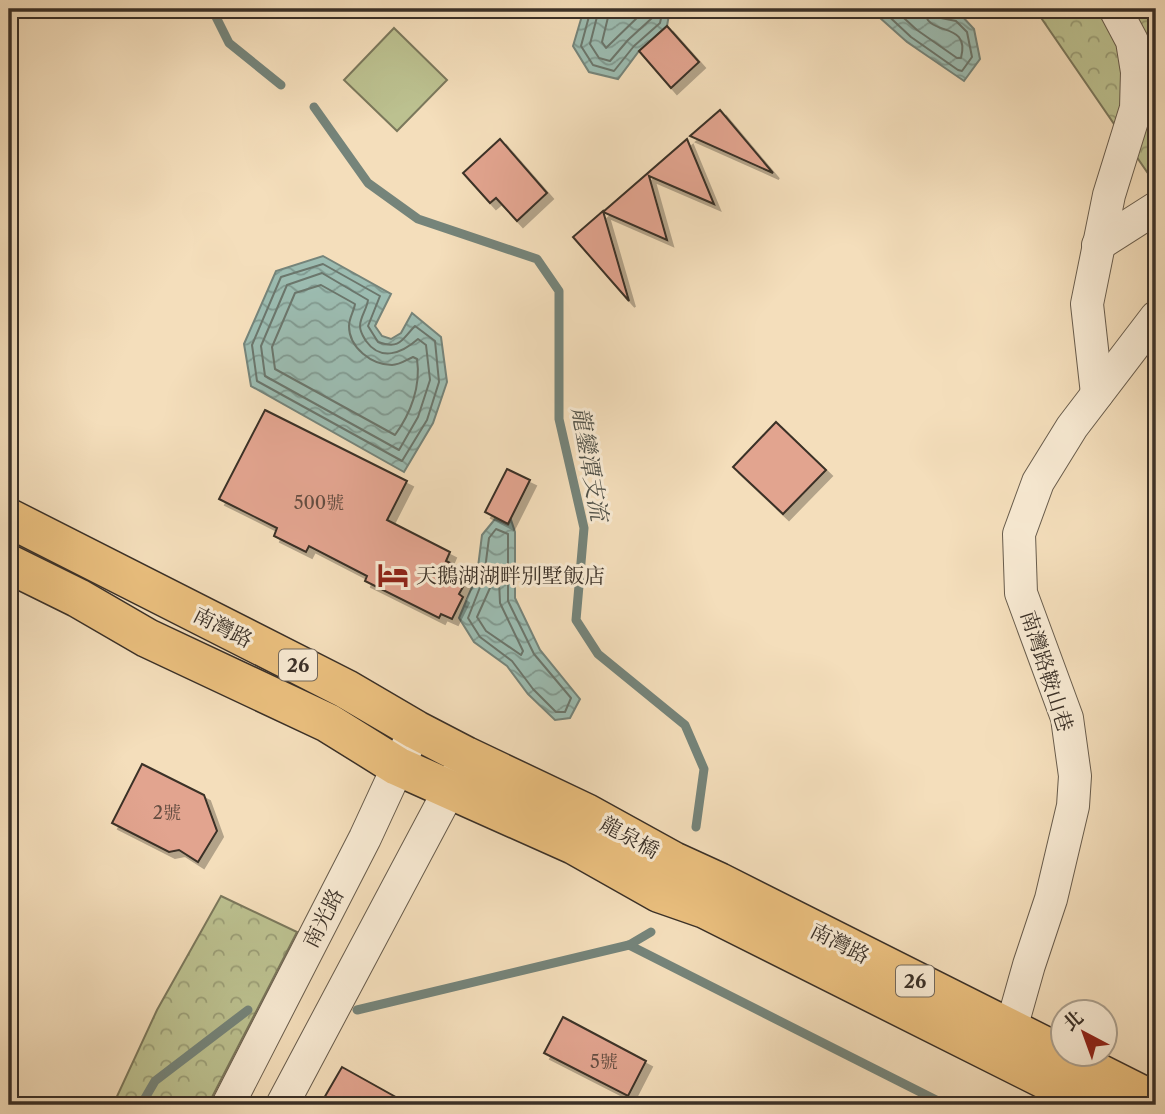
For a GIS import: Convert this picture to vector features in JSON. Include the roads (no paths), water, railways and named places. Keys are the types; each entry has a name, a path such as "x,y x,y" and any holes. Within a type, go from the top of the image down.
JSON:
{"main road":[{"name":"南灣路","path":"9,518 346,689 416,730 459,773"},
{"name":"南灣路","path":"9,565 78,598 147,638 328,723 397,766 459,773 580,829"},
{"name":"龍泉橋","path":"580,829 666,877"},
{"name":"南灣路","path":"666,877 719,882 1007,1044 1096,1105"},
{"name":"南灣路","path":"1007,1044 1156,1102"}],"street":[{"path":"1097,394 1087,304 1109,195 1136,108 1137,72 1132,41 1115,9"},
{"path":"1098,245 1156,208"},
{"name":"南灣路鞍山巷","path":"1007,1044 1051,899 1073,806 1075,776 1067,719 1021,593 1019,534 1038,482 1072,426 1156,317"},
{"name":"南光路","path":"228,1105 365,838 416,730"},
{"path":"282,1105 402,875 459,773"}],"water":[{"path":"584,9 670,9 667,26 639,51 618,79 589,72 573,46"},
{"path":"870,9 921,9 960,14 974,29 980,59 964,81 907,42"},
{"path":"323,256 391,294 375,326 382,336 391,339 401,333 412,313 441,337 447,382 433,423 404,472 251,386 244,344 276,271"},
{"path":"495,519 508,525 511,520 515,532 515,598 540,650 580,699 570,718 555,720 528,694 507,666 474,642 459,618 477,575 482,535"}],"waterway":[{"name":"龍鑾潭支流","path":"212,9 229,43 281,85"},
{"name":"龍鑾潭支流","path":"314,107 368,183 418,219 537,259 559,291 559,419 584,528 576,620 598,654 685,725 704,769 696,827"},
{"name":"龍鑾潭支流","path":"357,1010 629,945 651,932"},
{"path":"629,945 946,1105"},
{"name":"龍鑾潭支流","path":"141,1105 155,1081 248,1010"}],"place":[{"name":"天鵝湖湖畔別墅飯店","path":"393,575"}]}
